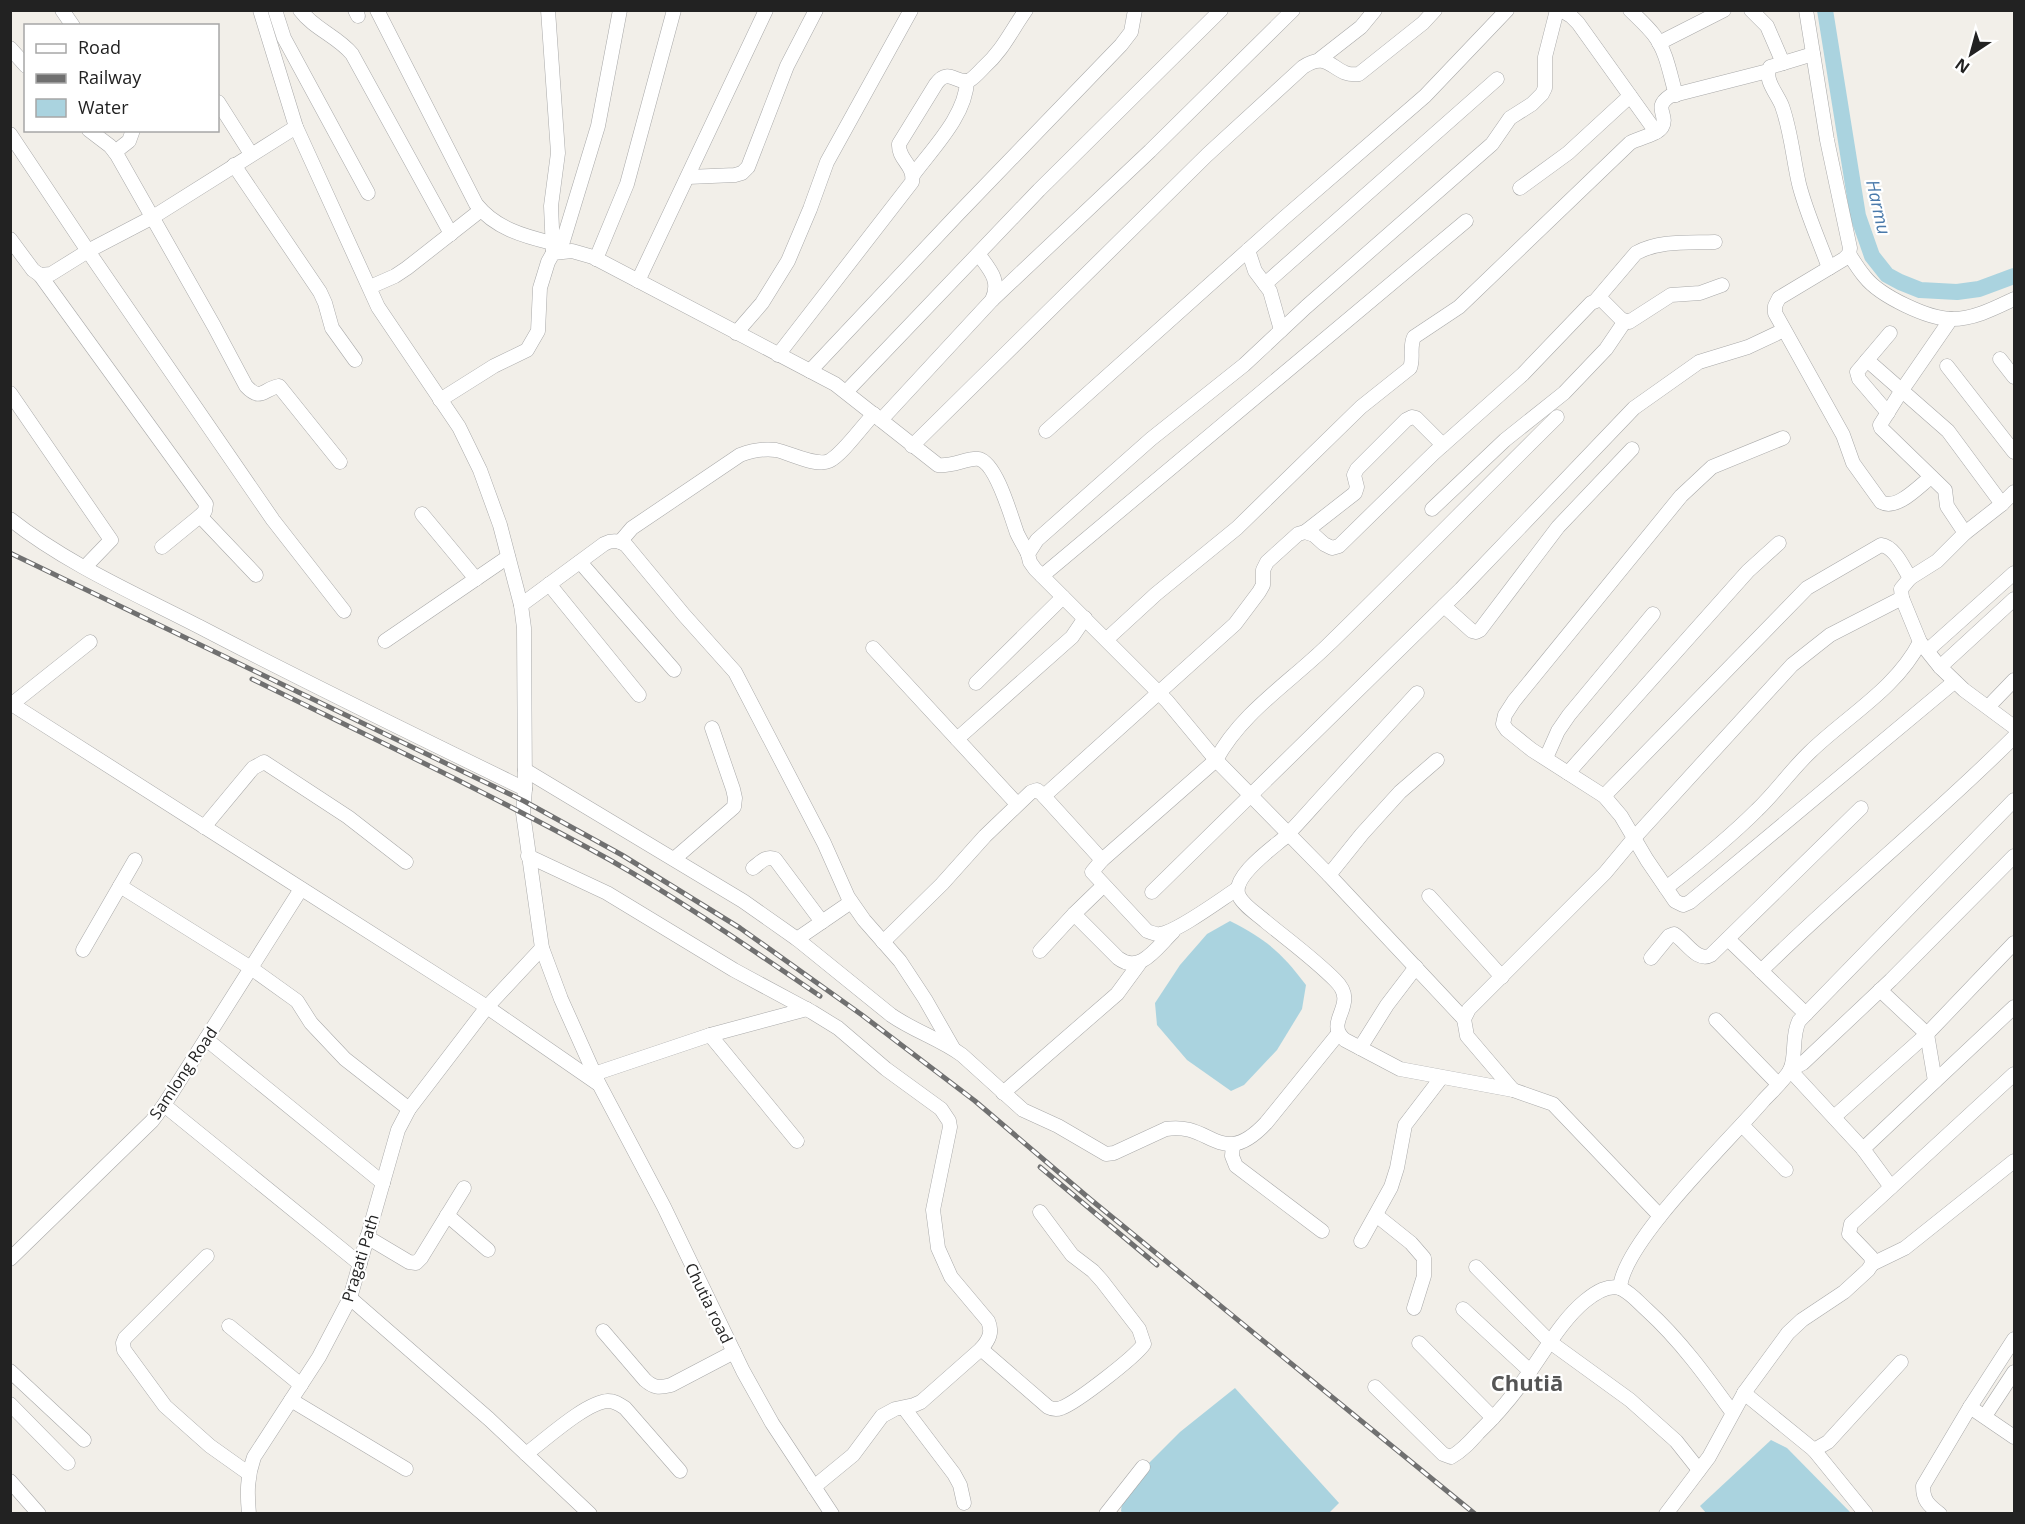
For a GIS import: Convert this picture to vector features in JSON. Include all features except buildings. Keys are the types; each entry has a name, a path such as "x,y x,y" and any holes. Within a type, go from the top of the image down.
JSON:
{"street":[{"path":"62,10 72,24"},
{"name":"Chutia road","path":"260,10 296,126 378,306 459,427 480,470 500,525 524,628 525,789 523,813 528,856 542,948 561,999 597,1079 664,1207 734,1352 772,1424 832,1514"},
{"path":"275,10 284,38 368,193"},
{"path":"300,10 306,18 336,38 352,54 451,234"},
{"path":"377,10 468,188 488,217 516,233 555,249 572,251 596,259 810,371 846,392 938,465 958,464 970,459 979,459 984,462 1002,489 1018,535 1029,554 1030,562 1158,692 1216,760 1329,874 1464,1019 1467,1036 1513,1090"},
{"path":"549,10 558,153 551,206 555,249"},
{"path":"440,400 494,366 527,350 538,331 540,288 598,126 620,10"},
{"path":"596,259 627,184 674,10"},
{"path":"638,281 766,10"},
{"path":"688,177 735,175 742,173 748,167 787,66 816,10"},
{"path":"736,333 762,303 788,261 827,162 911,10"},
{"path":"913,175 960,111 967,94 967,81 997,55 1026,10"},
{"path":"810,371 1121,45 1131,32 1135,10"},
{"path":"846,392 1055,174 1221,10"},
{"path":"621,542 632,528 740,455 769,449 817,463 826,462 837,456 992,300 1150,151 1293,10"},
{"path":"912,446 1207,155 1302,67 1313,60 1320,59 1361,27 1374,10"},
{"path":"1320,59 1350,75 1359,74 1423,23 1435,10"},
{"path":"1046,431 1248,250 1425,96 1507,10"},
{"path":"1029,554 1037,540 1096,486 1244,365 1492,144 1510,118 1532,104 1542,94 1545,88 1545,57 1559,10 1571,16 1578,23 1656,132"},
{"path":"1630,10 1653,34 1664,52 1676,95"},
{"path":"1659,43 1724,10"},
{"path":"1751,10 1767,26 1783,63"},
{"path":"1806,10 1827,140 1849,238 1849,254 1866,279 1896,301 1928,314 1951,319 1977,315 2012,304"},
{"path":"10,48 24,64"},
{"path":"1107,639 1156,594 1237,528 1361,407 1410,368 1411,344 1414,338 1459,307 1630,142 1656,132 1662,127 1660,107 1664,100 1768,71 1783,63 1813,54"},
{"path":"1768,71 1790,131 1799,185 1829,268"},
{"path":"778,355 912,182 911,168 902,159 898,151 899,144 940,79 952,77 967,81"},
{"path":"1265,284 1497,79"},
{"path":"1520,188 1568,153 1630,96"},
{"path":"219,104 251,154"},
{"path":"40,275 51,274 153,216 296,126"},
{"path":"91,132 115,152 153,216 246,386 257,394 279,386 340,462"},
{"path":"115,152 129,141 132,132"},
{"path":"10,134 273,520 344,611"},
{"path":"234,165 320,292 326,303 332,328 355,360"},
{"path":"370,287 395,276 481,210"},
{"path":"1042,576 1466,222"},
{"path":"10,239 33,270 40,275 206,504 205,511 200,516 162,547"},
{"path":"1305,532 1314,535 1332,548 1339,546 1443,445 1523,374 1596,300 1636,253 1662,244 1715,242"},
{"path":"1248,250 1255,271 1265,284 1275,304 1281,330"},
{"path":"1849,254 1779,298 1775,306 1775,313 1843,435 1853,463 1881,502 1886,505 1901,500 1931,477"},
{"path":"979,255 993,273 996,281 996,292 992,300"},
{"path":"1596,300 1601,299 1606,302 1625,321 1629,322 1671,295 1700,293 1722,285"},
{"path":"1951,319 1881,425 1882,431 1945,490 1947,506 1965,533"},
{"path":"1432,509 1505,440 1564,393 1606,350 1625,321"},
{"path":"1152,892 1444,606 1559,489 1634,408 1699,362 1748,347 1784,330"},
{"path":"1888,413 1857,375 1857,372 1890,333"},
{"path":"2000,359 2014,377"},
{"path":"1867,360 1947,431 2002,504"},
{"path":"1947,366 2014,452"},
{"path":"10,393 111,540 85,567"},
{"path":"1237,889 1178,927 1161,934 1147,930 1092,872 1102,860 1216,760 1224,745 1240,725 1304,669 1557,417"},
{"path":"1044,796 1235,624 1263,585 1263,570 1267,562 1298,534 1305,532 1355,493 1357,487 1354,475 1357,469 1406,420 1416,418 1443,445"},
{"path":"1783,438 1712,467 1681,496 1514,701 1505,715 1503,724 1506,730 1605,796 1635,837 1647,860 1675,901 1683,905 1690,902 1954,681"},
{"path":"1444,606 1472,631 1480,630 1558,527 1632,449"},
{"path":"1761,971 1805,927 1983,768 2014,727 1954,681 1940,667 1924,646 1902,598 1901,589 1910,578 1937,561 1965,533 2014,492"},
{"path":"422,514 476,579"},
{"path":"200,516 256,575"},
{"path":"10,519 85,567 348,704 525,789"},
{"path":"520,605 604,544 612,541 626,545 735,672 824,843 851,902 900,961 953,1048 1023,1110 1058,1126 1106,1154 1114,1153 1176,1127 1186,1128 1223,1145 1233,1145 1246,1140 1257,1132 1338,1034"},
{"path":"1568,773 1748,571 1779,543"},
{"path":"1605,796 1807,588 1881,545 1887,546 1893,552 1910,578"},
{"path":"385,641 508,556"},
{"path":"580,562 674,670"},
{"path":"1666,888 1712,852 1759,809 1809,752 1893,681 1924,646 2014,573"},
{"path":"549,584 639,696"},
{"path":"976,683 1063,597"},
{"path":"1464,1019 1469,1009 1605,873 1792,665 1830,635 1902,598"},
{"path":"1940,667 2014,599"},
{"path":"1546,758 1558,731 1569,715 1653,614"},
{"path":"957,739 1072,637 1085,618"},
{"path":"90,642 11,703 597,1079 710,1035 807,1009"},
{"path":"873,648 1017,804"},
{"path":"1988,706 2014,680"},
{"path":"1417,693 1288,834 1241,877 1237,889 1239,896 1343,989 1345,996 1336,1026 1338,1034 1400,1069 1513,1090 1553,1104 1660,1216"},
{"path":"674,859 734,807 733,789 712,728"},
{"path":"1329,874 1400,792 1437,760"},
{"path":"204,826 253,768 264,762 348,817 406,862"},
{"path":"525,770 743,901 797,939 891,1015 921,1034 953,1048"},
{"path":"884,942 1031,792 1037,790 1044,796 1102,860"},
{"path":"1891,1187 1863,1149 1790,1070 1794,1031 1799,1021 2014,800"},
{"path":"1651,958 1669,936 1674,934 1700,957 1706,958 1861,808"},
{"path":"528,856 607,892 734,970 838,1028 886,1069 941,1109 949,1121 947,1144 933,1210 938,1248 945,1268 990,1327 989,1340 921,1402 895,1409 882,1416 853,1455 814,1486"},
{"path":"1620,1288 1621,1278 1629,1261 1660,1216 1790,1070 1803,1063 1880,990 2014,856"},
{"path":"753,868 766,858 775,859 822,922"},
{"path":"83,950 135,860"},
{"path":"120,886 251,968 297,1001 310,1023 345,1059 409,1109"},
{"path":"1040,951 1103,886"},
{"name":"Samlong Road","path":"10,1259 152,1121 301,889"},
{"path":"1428,896 1502,977"},
{"path":"797,939 851,902"},
{"path":"1074,914 1125,964 1139,964"},
{"path":"1003,1093 1117,994 1139,964 1178,927"},
{"path":"1728,939 1806,1014"},
{"path":"1834,1117 1927,1034 2014,943"},
{"name":"Pragati Path","path":"249,1514 248,1473 254,1457 319,1357 350,1298 398,1130 409,1109 487,1007 542,948"},
{"path":"1360,1048 1387,1005 1416,967"},
{"path":"1880,990 1927,1034 1935,1082"},
{"path":"1863,1149 2014,1007"},
{"path":"1716,1020 1778,1084"},
{"path":"710,1035 796,1141"},
{"path":"206,1039 382,1183"},
{"path":"1872,1264 1871,1257 1849,1234 1851,1224 2014,1076"},
{"path":"1361,1241 1386,1197 1397,1168 1405,1125 1441,1078"},
{"path":"164,1105 360,1264"},
{"path":"1742,1125 1786,1170"},
{"path":"1233,1145 1232,1156 1236,1166 1322,1231"},
{"path":"1666,1514 1709,1457 1744,1393 1795,1326 1844,1293 1872,1264 1905,1248 2014,1161"},
{"path":"367,1237 409,1262 416,1263 464,1188"},
{"path":"981,1349 1054,1410 1062,1408 1098,1383 1144,1344 1139,1329 1102,1281 1072,1255 1040,1212"},
{"path":"447,1215 488,1250"},
{"path":"1376,1215 1411,1243 1424,1258 1424,1276 1414,1308"},
{"path":"207,1256 125,1338 124,1350 165,1406 210,1446 248,1473"},
{"path":"1476,1267 1550,1342 1630,1400 1676,1441 1699,1470"},
{"path":"1375,1387 1443,1454 1451,1457 1460,1452 1493,1418 1583,1302 1609,1287 1620,1288 1630,1294 1661,1322 1696,1363 1732,1412"},
{"path":"350,1298 590,1514"},
{"path":"1463,1309 1530,1371"},
{"path":"229,1326 301,1385"},
{"path":"603,1331 645,1380 652,1386 660,1388 671,1385 734,1352"},
{"path":"1940,1514 1923,1496 1923,1486 2014,1339"},
{"path":"1419,1343 1493,1418"},
{"path":"1814,1450 1828,1442 1901,1362"},
{"path":"10,1371 84,1440"},
{"path":"1985,1416 2014,1372"},
{"path":"1744,1393 1814,1450 1866,1514"},
{"path":"291,1400 406,1469"},
{"path":"526,1454 588,1407 610,1401 625,1408 680,1471"},
{"path":"10,1404 68,1462"},
{"path":"1970,1407 2014,1437"},
{"path":"904,1408 954,1474 960,1485 964,1503"},
{"path":"1106,1514 1143,1467"},
{"path":"10,1481 39,1514"}],"water":[{"path":"1230,921 1254,934 1272,948 1306,985 1302,1009 1277,1050 1244,1085 1231,1091 1187,1060 1157,1025 1155,1003 1180,965 1207,934"},
{"path":"1235,1388 1339,1503 1328,1514 1123,1514 1121,1511 1124,1488 1180,1432"},
{"path":"1771,1440 1787,1448 1851,1513 1706,1513 1700,1506"}],"waterway":[{"name":"Harmu","path":"1825,10 1858,216 1872,256 1887,275 1920,290 1957,292 1979,289 2014,276"}],"railway":[{"path":"10,553 524,801 622,855 740,928 862,1015 975,1101 1090,1199 1475,1514"},
{"path":"252,679 477,790 610,860 690,909 820,996"},
{"path":"1040,1167 1157,1265"}],"district":[{"name":"Chutiā","path":"1527,1382"}]}
